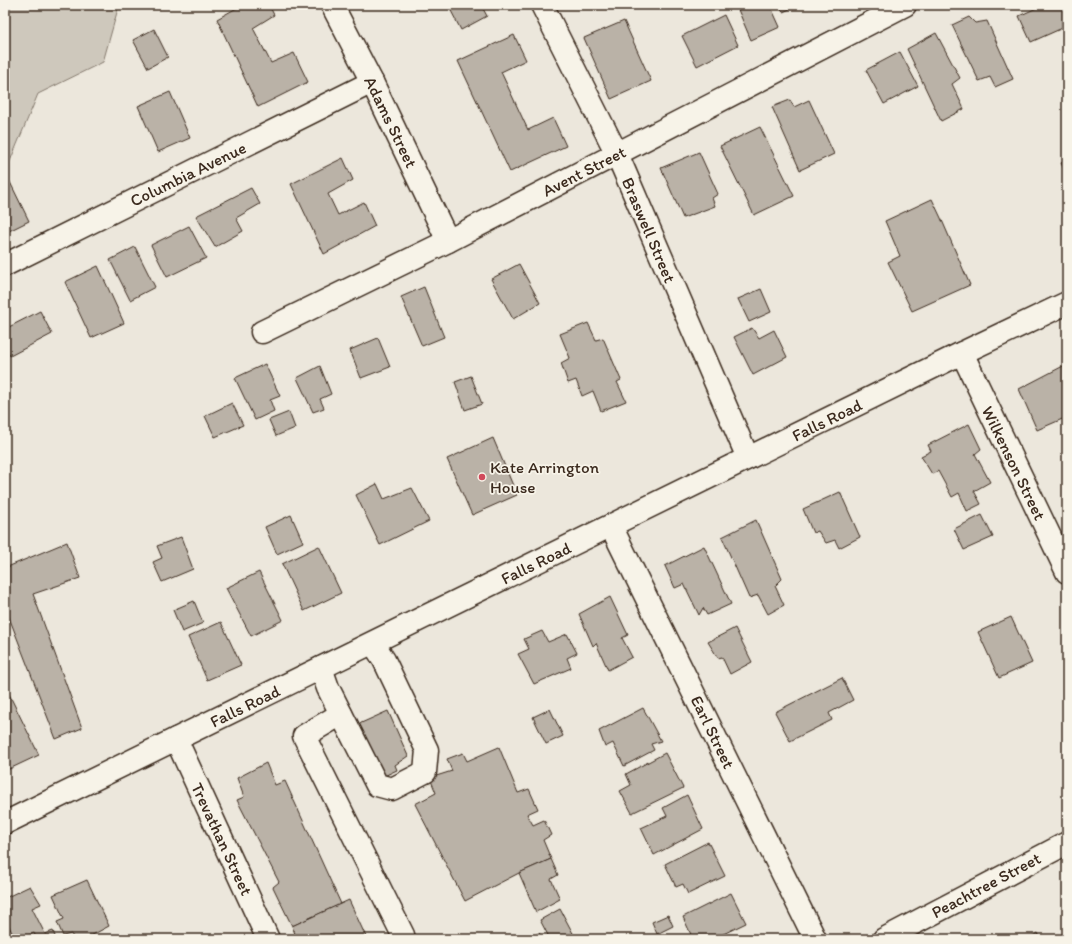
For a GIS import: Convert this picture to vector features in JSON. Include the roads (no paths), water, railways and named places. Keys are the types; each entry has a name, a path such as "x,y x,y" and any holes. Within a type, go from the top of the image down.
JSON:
{"street":[{"name":"Adams Street","path":"332,5 372,82 448,241"},
{"name":"Braswell Street","path":"542,5 617,154 748,458"},
{"name":"Avent Street","path":"262,332 448,241 905,5"},
{"name":"Columbia Avenue","path":"5,265 372,82"},
{"name":"Falls Road","path":"5,824 748,458 1067,303"},
{"name":"Wilkenson Street","path":"962,354 1067,572"},
{"name":"Earl Street","path":"611,526 815,939"},
{"path":"321,668 328,688 377,785 392,789 425,772 427,750 384,660 373,643"},
{"path":"341,714 304,736 403,934 404,939"},
{"name":"Trevathan Street","path":"176,739 268,939"},
{"name":"Peachtree Street","path":"884,939 1067,843"}],"place":[{"name":"Kate Arrington House","path":"482,477"}]}
